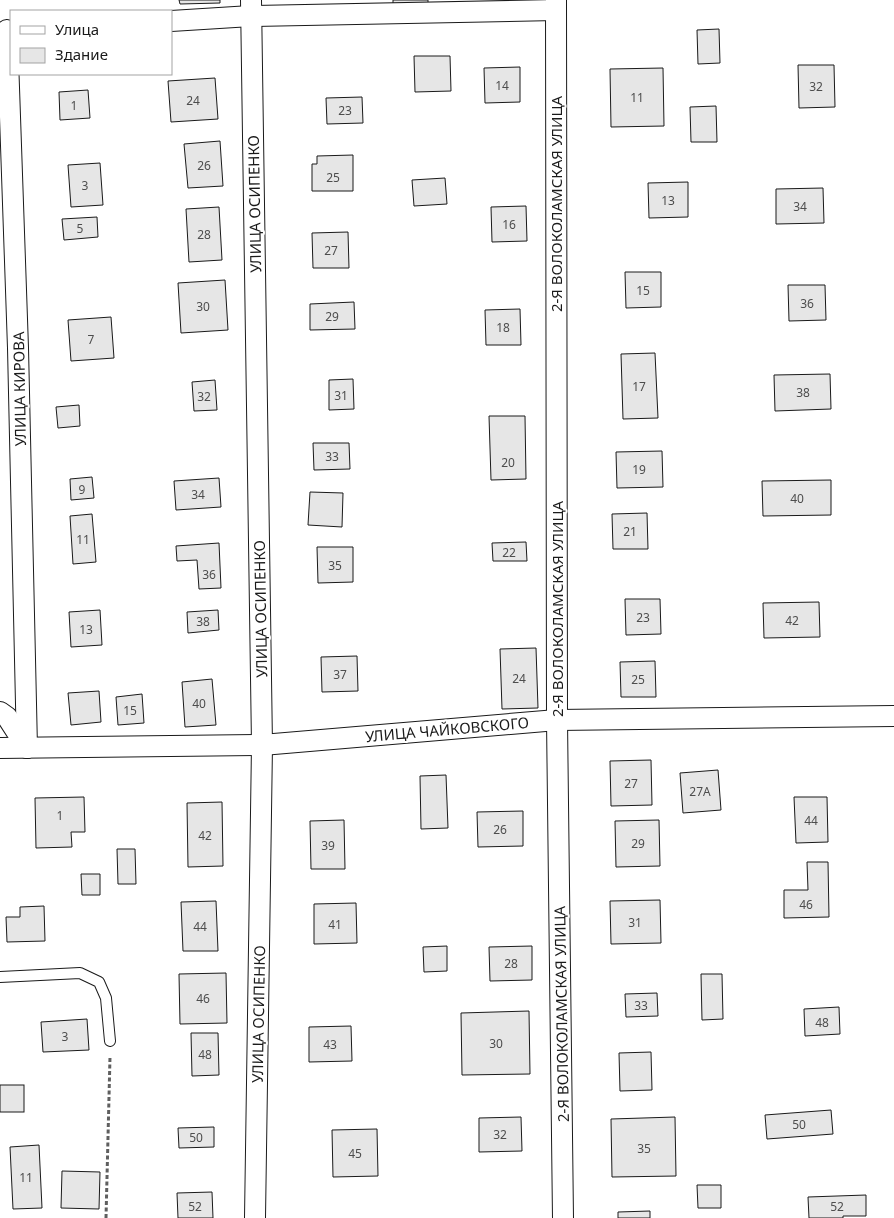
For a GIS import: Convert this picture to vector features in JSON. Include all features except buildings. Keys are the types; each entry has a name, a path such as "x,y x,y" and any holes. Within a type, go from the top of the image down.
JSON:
{"street":[{"path":"172,21 251,8 556,5"},
{"name":"2-Я ВОЛОКОЛАМСКАЯ УЛИЦА","path":"556,5 557,720 563,1218"},
{"name":"УЛИЦА ОСИПЕНКО","path":"251,8 262,745 255,1218"},
{"name":"УЛИЦА КИРОВА","path":"6,30 18,348 27,748"},
{"path":"0,337 18,348"},
{"path":"0,712 7,717 27,748"},
{"name":"УЛИЦА ЧАЙКОВСКОГО","path":"0,748 262,745 557,720 894,716"}],"lane":[{"path":"0,976 80,974 99,982 106,998 110,1041"}],"path":[{"path":"106,1218 110,1041"}]}
